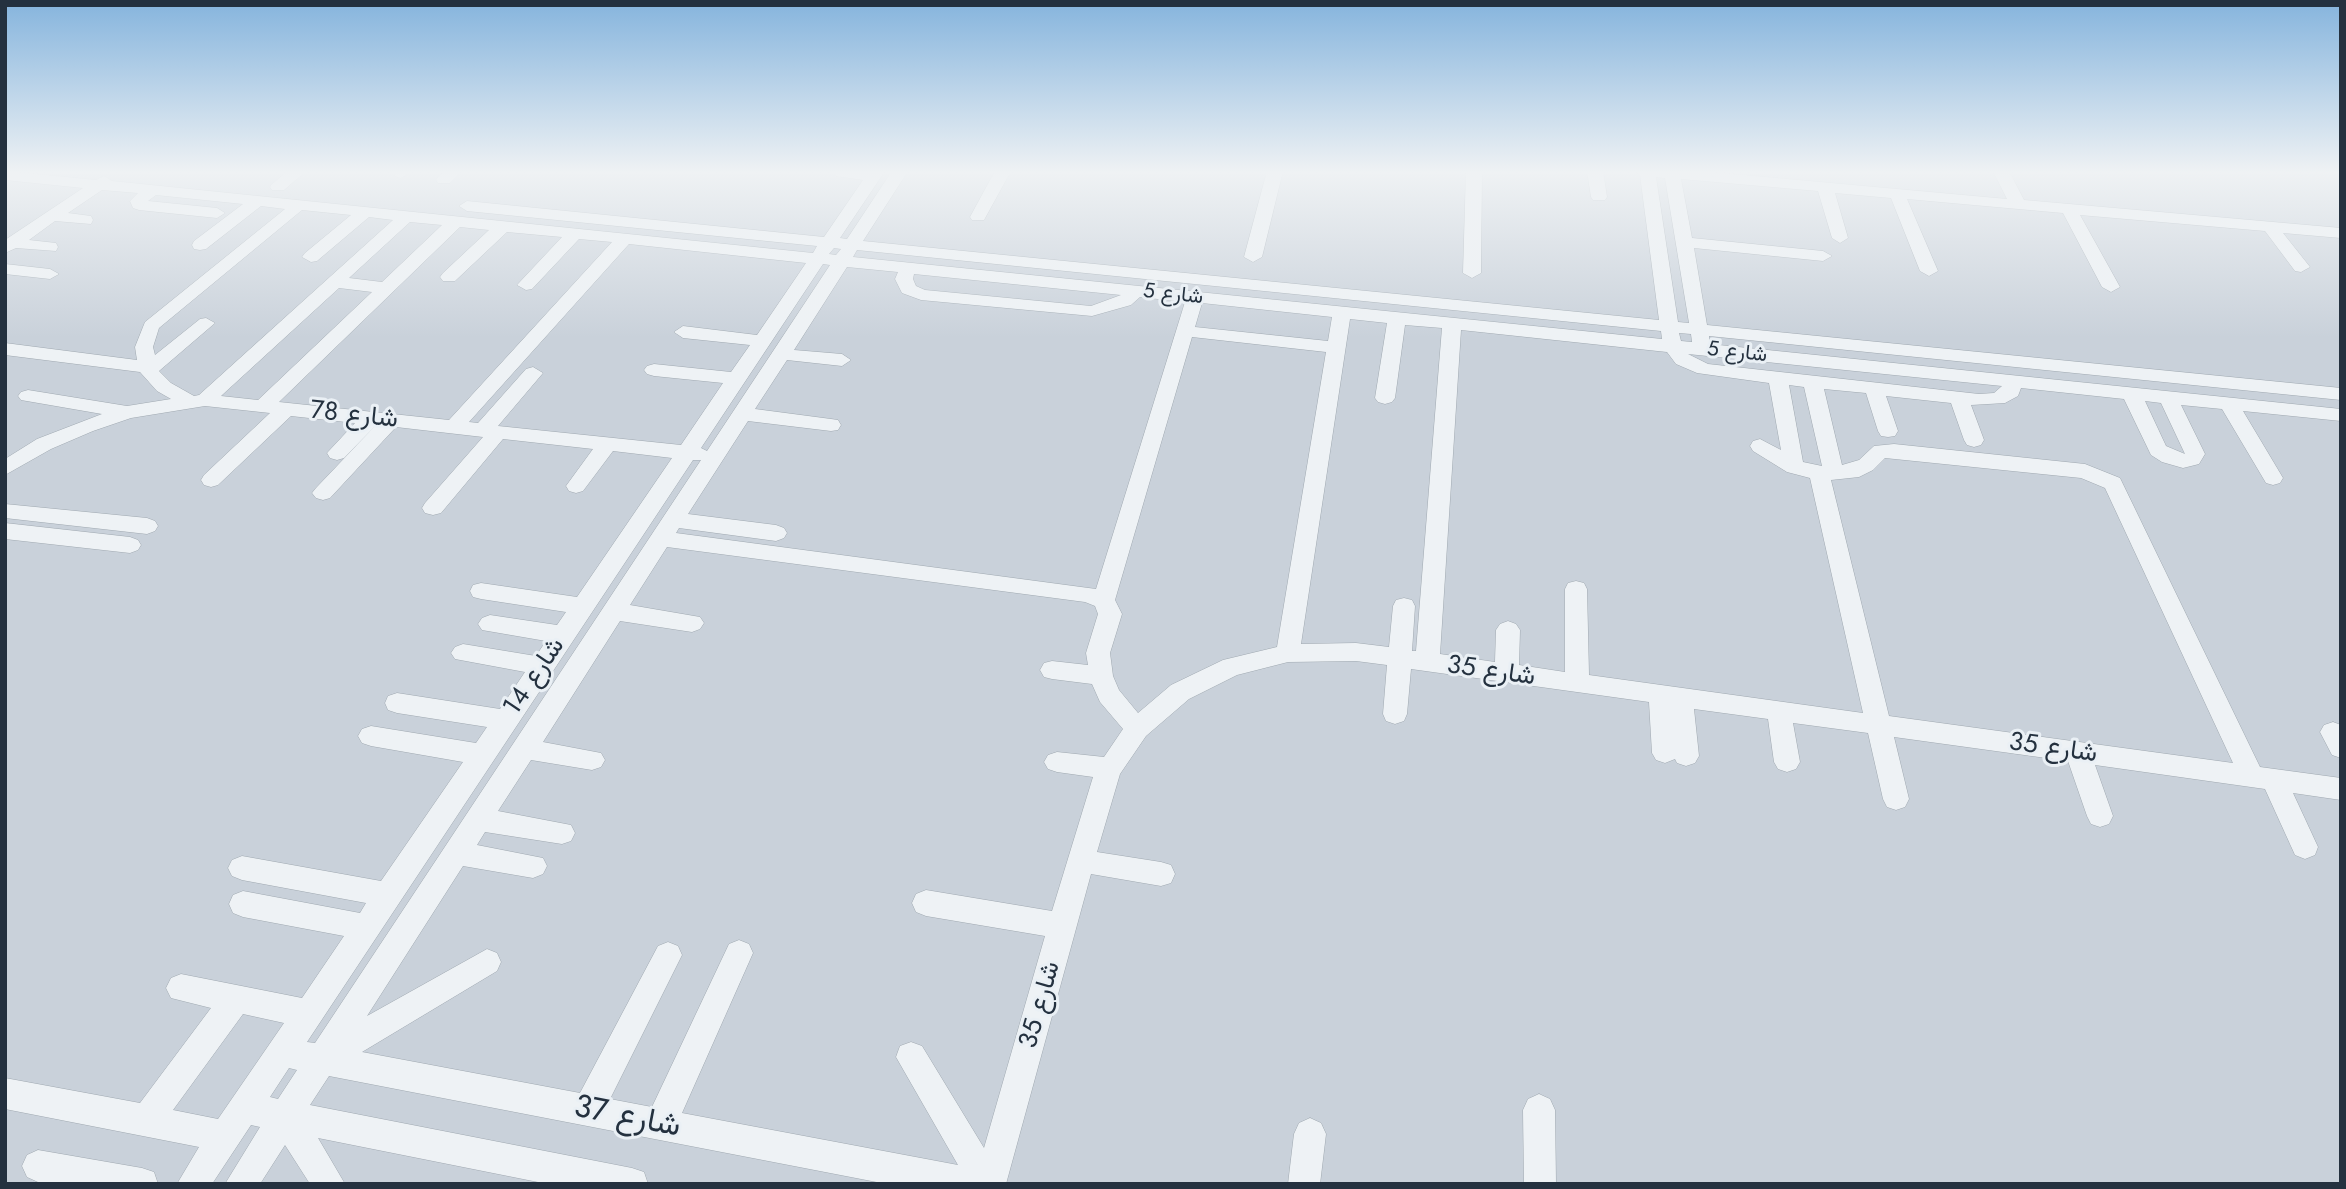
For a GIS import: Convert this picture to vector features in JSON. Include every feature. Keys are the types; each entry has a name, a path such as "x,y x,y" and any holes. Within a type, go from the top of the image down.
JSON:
{"street":[{"path":"8,240 24,226"},
{"path":"8,240 33,226"},
{"path":"200,245 224,226"},
{"path":"273,226 151,326 144,347 147,369 164,387 197,400 396,226"},
{"path":"311,257 348,226"},
{"path":"263,406 450,226"},
{"path":"449,278 502,226"},
{"name":"شارع 5","path":"508,226 634,239 836,251 908,267 1397,318 1670,336 1699,330 2341,394"},
{"name":"شارع 5","path":"622,226 836,251 1670,336 1703,349 2341,415"},
{"name":"شارع 14","path":"836,251 849,226"},
{"name":"شارع 14","path":"241,1184 715,456 746,407 772,347 836,251 856,226"},
{"path":"1253,257 1261,226"},
{"path":"1472,273 1473,226"},
{"path":"1654,226 1670,336 1684,360 1704,369 1959,398 1998,399 2011,393 2013,381"},
{"path":"1682,226 1703,349"},
{"path":"1837,226 1840,238"},
{"path":"1911,226 1929,271"},
{"path":"2078,226 2111,287"},
{"path":"2264,226 2341,233"},
{"path":"2270,227 2301,267"},
{"path":"526,285 576,233"},
{"path":"604,284 634,239"},
{"path":"454,427 634,239"},
{"path":"8,240 50,247"},
{"path":"1684,242 1823,256"},
{"path":"908,267 904,279 908,289 921,295 1092,312 1125,301 1137,291"},
{"path":"5,269 50,274"},
{"path":"335,282 387,288"},
{"path":"1137,729 1109,695 1101,676 1098,653 1110,614 1104,600 1195,297"},
{"path":"1289,653 1342,312"},
{"path":"1385,398 1397,318"},
{"path":"5,349 147,369 206,323"},
{"path":"1427,663 1452,323"},
{"path":"1186,331 1336,348"},
{"path":"683,332 842,360"},
{"name":"شارع 14","path":"193,1184 737,380 772,347"},
{"path":"654,370 737,380"},
{"path":"443,508 499,432 533,373"},
{"path":"1778,378 1794,467"},
{"path":"1813,382 1826,474 1896,799"},
{"path":"1874,388 1888,431"},
{"path":"2131,393 2158,450 2187,468 2195,454 2168,397"},
{"path":"29,396 128,412"},
{"path":"1959,398 1974,440"},
{"name":"شارع 78","path":"6,467 44,444 86,426 128,412 197,400 715,456"},
{"path":"2228,403 2273,478"},
{"path":"746,407 833,418"},
{"path":"211,480 286,409"},
{"path":"337,453 370,418"},
{"path":"323,493 392,420"},
{"path":"576,486 608,444"},
{"path":"1760,446 1794,467 1826,474 1852,472 1866,465 1874,454 1894,451 2085,471 2113,483 2263,779 2305,847"},
{"path":"5,511 147,526"},
{"path":"667,529 1087,594 1104,600"},
{"path":"667,529 776,533"},
{"path":"5,531 130,545"},
{"path":"1576,589 1577,683"},
{"path":"481,591 584,606"},
{"path":"1395,714 1404,606"},
{"path":"614,611 692,622"},
{"path":"490,624 564,635"},
{"path":"1507,674 1508,630"},
{"name":"شارع 35","path":"989,1184 1102,785 1110,768 1137,729 1180,692 1231,667 1289,653 1356,652 2341,789"},
{"path":"463,653 543,666"},
{"path":"1052,670 1101,676"},
{"path":"1671,697 1676,755"},
{"path":"397,703 506,720"},
{"path":"1779,712 1787,762"},
{"path":"371,736 483,755"},
{"path":"524,749 593,760"},
{"path":"2078,753 2100,816"},
{"path":"1058,762 1110,768"},
{"path":"478,819 562,833"},
{"path":"456,853 533,866"},
{"path":"1081,861 1161,874"},
{"path":"242,868 388,895"},
{"path":"926,903 1063,926"},
{"path":"243,904 366,927"},
{"path":"661,1124 739,953"},
{"path":"588,1110 668,955"},
{"path":"322,1060 487,962"},
{"path":"181,988 308,1013"},
{"path":"147,1120 236,999"},
{"name":"شارع 37","path":"282,1052 973,1184"},
{"path":"911,1057 989,1184"},
{"path":"5,1093 226,1136"},
{"path":"244,1108 632,1184"},
{"path":"1539,1110 1540,1184"},
{"path":"285,1116 329,1184"},
{"path":"1304,1184 1310,1133"},
{"path":"38,1166 142,1184"}],"shaded area":[{"path":"5,226 2341,226 2341,1184 5,1184"}]}
